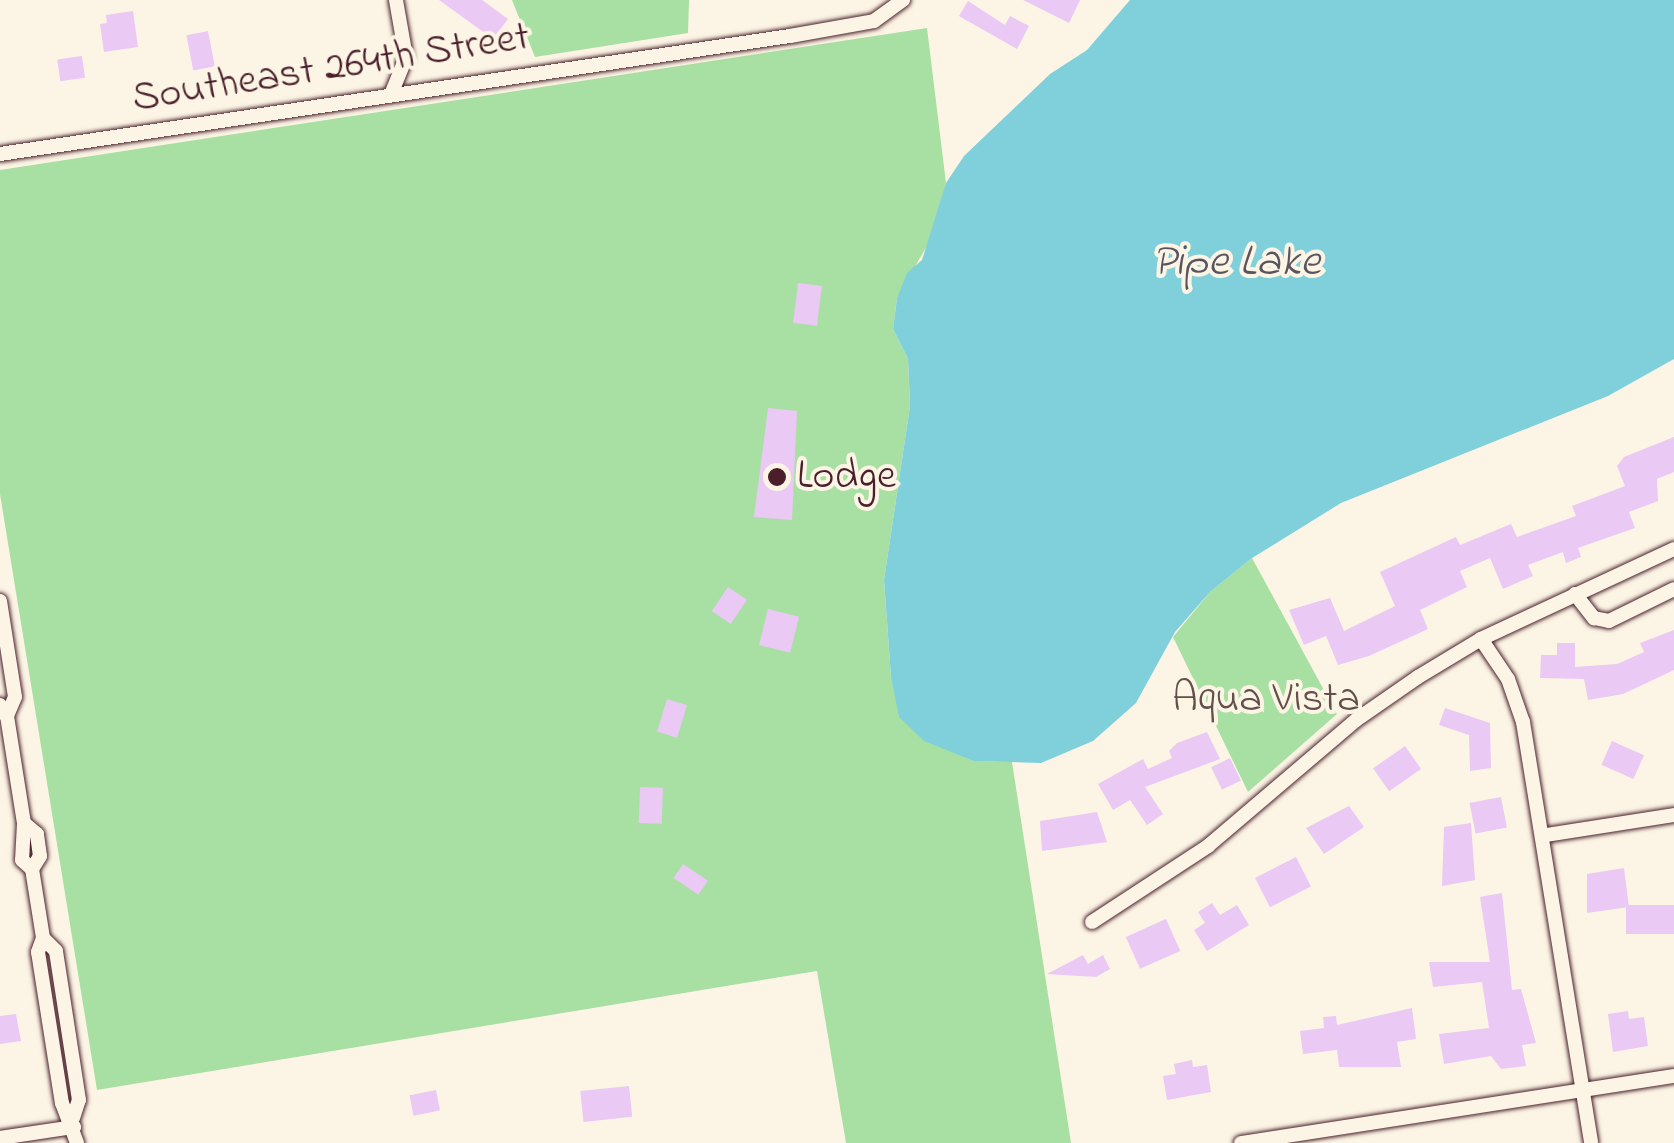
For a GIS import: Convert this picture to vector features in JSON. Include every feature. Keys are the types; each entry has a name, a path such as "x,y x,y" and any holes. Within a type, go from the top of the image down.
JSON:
{"street":[{"path":"392,92 406,57 396,0"},
{"name":"Southeast 264th Street","path":"0,154 874,21 902,0"},
{"path":"1092,922 1208,846 1356,720 1481,640 1674,549"},
{"path":"1575,594 1594,618 1610,620 1674,589"},
{"path":"0,601 15,697 4,711 7,765 24,823 37,834 40,856 32,869 43,938 56,950 79,1100 74,1129 0,1138"},
{"path":"1481,640 1513,689 1546,835 1591,1143"},
{"path":"1546,835 1674,815"},
{"path":"1242,1143 1674,1076"}],"green space":[{"path":"512,0 689,0 688,33 535,57"},
{"path":"927,28 946,183 932,237 897,298 893,329 908,359 910,406 884,580 891,677 974,761 1012,762 1071,1143 846,1143 817,971 97,1090 0,494 0,170"},
{"name":"Aqua Vista","path":"1252,558 1337,714 1248,792 1173,637 1210,592"}],"water":[{"name":"Pipe Lake","path":"1130,0 1674,0 1674,359 1608,396 1341,503 1252,558 1210,592 1175,632 1136,703 1093,741 1041,763 974,761 924,741 899,717 891,677 884,580 910,406 908,359 893,329 897,298 907,273 922,260 946,183 964,156 1050,74 1087,50"}],"building":[{"path":"439,0 482,0 508,19 493,39"},
{"path":"1023,0 1080,0 1069,23"},
{"path":"968,1 1005,25 1010,16 1029,26 1017,49 959,16"},
{"path":"133,11 138,47 104,52 100,24 107,23 106,15"},
{"path":"208,31 215,66 193,71 186,35"},
{"path":"82,56 85,78 60,81 57,59"},
{"path":"798,283 822,286 817,326 793,323"},
{"name":"Lodge","path":"768,408 797,411 792,520 754,517"},
{"path":"1674,437 1674,472 1657,479 1658,501 1629,512 1635,528 1578,548 1581,557 1566,563 1563,552 1528,565 1533,576 1503,589 1490,558 1460,571 1467,587 1420,610 1428,629 1369,656 1338,665 1326,636 1304,645 1289,610 1330,598 1344,631 1395,606 1380,572 1456,537 1460,545 1511,524 1517,537 1576,516 1572,506 1625,486 1617,466 1624,457"},
{"path":"728,587 747,600 731,624 712,611"},
{"path":"768,609 799,617 790,653 759,645"},
{"path":"1674,630 1674,670 1623,694 1588,700 1584,679 1540,678 1541,655 1557,655 1557,643 1575,643 1575,667 1617,664 1644,652 1640,643"},
{"path":"667,699 687,705 677,738 657,732"},
{"path":"1445,708 1490,723 1491,768 1470,771 1469,735 1439,725"},
{"path":"1207,732 1220,759 1145,787 1163,814 1147,825 1130,800 1113,810 1098,784 1143,759 1148,769 1172,758 1169,751 1177,743"},
{"path":"1612,741 1644,755 1633,779 1601,765"},
{"path":"1405,746 1421,769 1389,791 1373,768"},
{"path":"1230,758 1241,780 1222,790 1211,767"},
{"path":"640,787 663,788 662,824 639,823"},
{"path":"1501,797 1507,827 1476,834 1470,803"},
{"path":"1349,806 1364,827 1324,854 1306,828"},
{"path":"1097,812 1107,842 1042,851 1040,821"},
{"path":"1471,823 1475,880 1442,886 1444,827"},
{"path":"1296,857 1311,886 1270,907 1255,878"},
{"path":"683,864 708,881 698,895 673,878"},
{"path":"1624,868 1629,907 1587,913 1587,874"},
{"path":"1502,893 1512,990 1521,989 1536,1043 1522,1045 1526,1066 1501,1069 1491,1056 1444,1064 1439,1034 1489,1028 1482,982 1433,987 1429,962 1490,962 1480,897"},
{"path":"1212,903 1220,915 1237,905 1249,925 1207,951 1194,930 1205,923 1198,912"},
{"path":"1626,905 1674,905 1674,934 1626,934"},
{"path":"1166,919 1180,951 1140,969 1126,937"},
{"path":"1083,955 1088,964 1103,955 1110,969 1096,977 1047,974"},
{"path":"1412,1008 1416,1039 1397,1042 1401,1067 1339,1067 1337,1050 1303,1054 1300,1031 1324,1028 1323,1017 1336,1016 1337,1025"},
{"path":"1628,1011 1629,1019 1644,1017 1648,1046 1613,1052 1608,1014"},
{"path":"16,1014 21,1041 0,1044 0,1016"},
{"path":"1192,1060 1193,1067 1207,1065 1211,1092 1167,1100 1163,1076 1176,1074 1174,1064"},
{"path":"629,1086 632,1117 584,1122 580,1091"},
{"path":"436,1090 440,1111 414,1116 409,1095"}],"place":[{"name":"Lodge","path":"777,477"}]}
